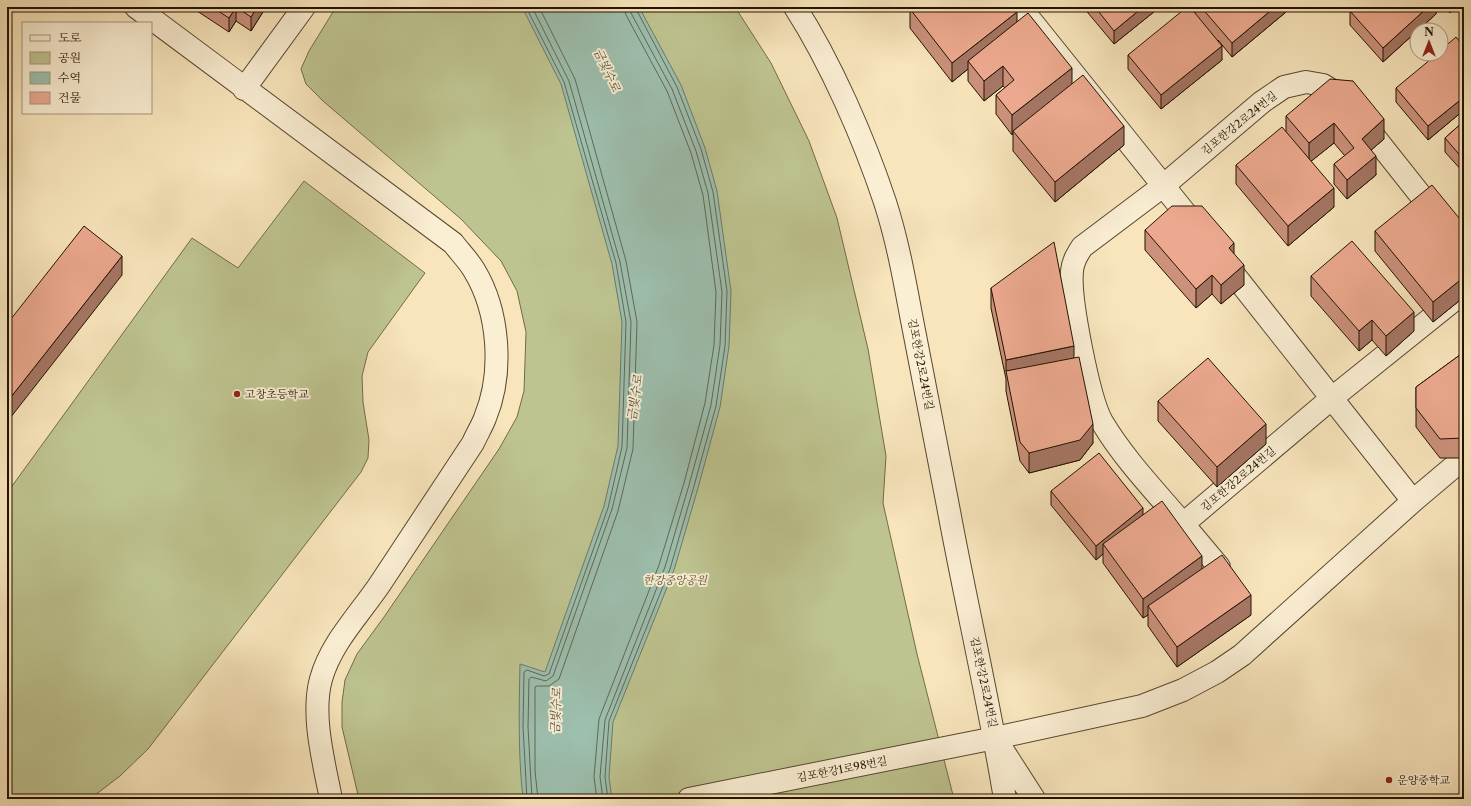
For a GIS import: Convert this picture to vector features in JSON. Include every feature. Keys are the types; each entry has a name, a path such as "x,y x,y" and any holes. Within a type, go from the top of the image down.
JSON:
{"street":[{"path":"136,7 244,89 374,183 453,243 473,269 488,298 495,330 496,365 492,394 486,417 476,436 379,586 330,654 320,680 318,713 322,758 331,799"},
{"path":"244,89 304,7"},
{"name":"김포한강2로24번길","path":"795,7 808,27 836,82 885,203 904,278 948,510 995,738 1005,799"},
{"path":"1020,7 1413,501"},
{"name":"김포한강2로24번길","path":"1464,250 1353,110 1336,93 1322,85 1306,82 1284,87 1262,102 1163,186 1082,247 1075,258 1072,272 1074,306 1092,394 1102,421 1139,472 1183,524 1332,398 1464,292"},
{"name":"김포한강2로24번길","path":"995,738 1142,706 1182,690 1217,672 1242,655 1413,501 1464,458"},
{"path":"1183,524 1219,568"},
{"name":"김포한강2로24번길","path":"995,738 1034,799"},
{"name":"김포한강1로98번길","path":"689,799 995,738"}],"green space":[{"name":"한강중앙공원","path":"336,7 735,7 771,63 809,141 837,218 868,349 886,456 883,503 917,654 954,799 359,799 342,727 342,702 345,680 357,654 499,449 517,417 524,391 526,332 517,291 501,261 461,219 323,101 306,84 301,69 309,51"},
{"path":"304,181 425,273 368,352 362,376 363,402 369,440 368,458 361,472 148,749 120,776 90,799 7,799 7,493 192,238 238,268"}],"water":[{"name":"금빛수로","path":"522,7 639,7 681,85 705,148 717,191 731,291 729,346 720,407 698,488 674,570 613,722 609,777 612,799 523,799 521,782 519,715 520,664 545,672 604,506 618,446 622,322 612,264 561,84"}],"building":[{"path":"212,7 236,7 229,18"},
{"path":"236,7 257,7 251,17"},
{"path":"912,7 1013,7 1017,12 952,63 910,9"},
{"path":"1095,7 1143,7 1114,31"},
{"path":"1187,7 1190,7 1222,46 1161,95 1128,55"},
{"path":"1201,7 1275,7 1232,43"},
{"path":"1355,7 1428,7 1412,22 1409,22 1409,24 1383,48 1350,11"},
{"path":"1028,13 1072,68 1012,115 996,95 1014,80 1003,66 984,81 968,61"},
{"path":"1456,37 1464,47 1464,97 1428,126 1396,88 1427,62 1449,62 1449,43"},
{"path":"1083,75 1124,126 1055,182 1013,131"},
{"path":"1330,79 1353,81 1384,119 1362,139 1376,156 1347,180 1334,164 1354,148 1334,123 1309,143 1286,116"},
{"path":"1464,121 1464,160 1445,138"},
{"path":"1282,127 1334,188 1288,226 1236,165"},
{"path":"1432,185 1464,224 1464,277 1433,302 1375,231"},
{"path":"1172,206 1202,206 1234,243 1229,248 1244,265 1221,285 1212,275 1196,289 1145,230"},
{"path":"84,226 122,256 7,402 7,324"},
{"path":"1352,241 1414,312 1386,336 1372,320 1359,331 1311,276"},
{"path":"1054,242 1074,346 1006,360 991,288"},
{"path":"1464,352 1464,438 1440,439 1416,408 1416,387"},
{"path":"1079,357 1093,424 1080,440 1029,453 1020,442 1006,371"},
{"path":"1208,358 1266,424 1217,467 1158,401"},
{"path":"1099,453 1143,508 1096,546 1051,491"},
{"path":"1162,501 1202,556 1143,599 1103,544"},
{"path":"1222,555 1251,595 1177,647 1148,606"}],"place":[{"name":"고창초등학교","path":"237,394"},
{"name":"운양중학교","path":"1389,780"}]}
